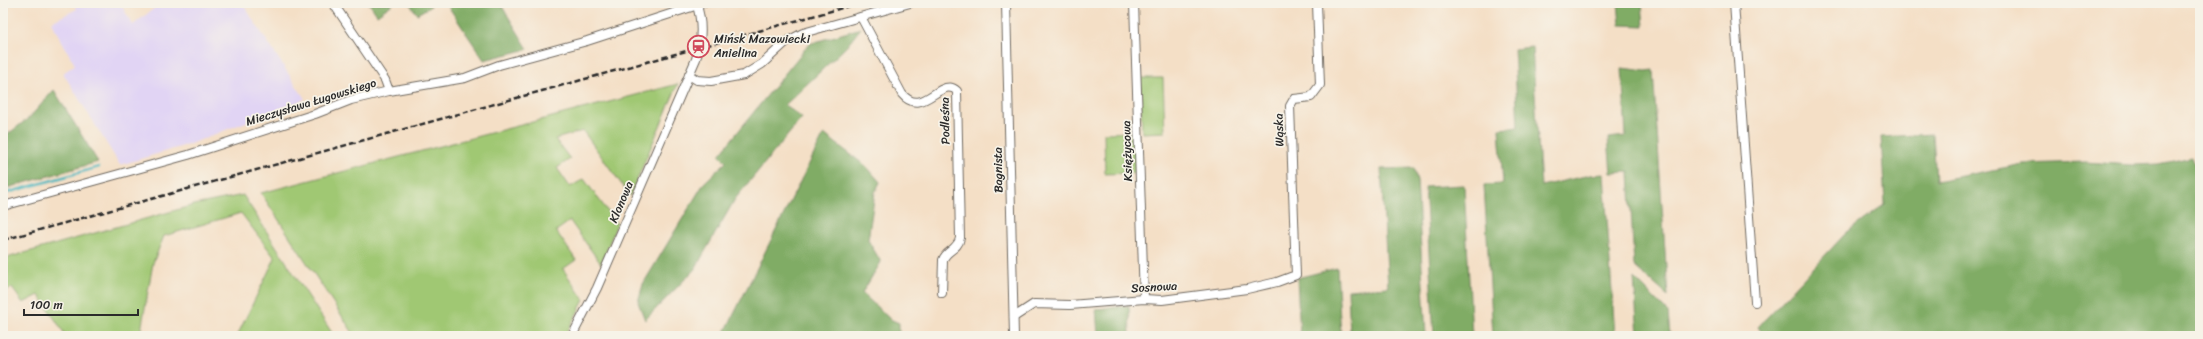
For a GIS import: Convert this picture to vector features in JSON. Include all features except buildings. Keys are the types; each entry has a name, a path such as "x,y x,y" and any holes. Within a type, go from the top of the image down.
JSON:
{"street":[{"path":"333,3 385,80 389,91"},
{"path":"689,76 697,80 711,81 744,75 762,64 794,37 910,3"},
{"name":"Bagnista","path":"1006,3 1014,336"},
{"name":"Księżycowa","path":"1134,3 1144,298"},
{"name":"Wąska","path":"1296,275 1290,106 1294,100 1311,97 1320,85 1317,3"},
{"path":"1734,3 1755,302"},
{"name":"Mieczysława Ługowskiego","path":"3,206 188,154 315,114 351,100 389,91 465,78 499,65 699,4"},
{"name":"Klonowa","path":"572,336 597,288 689,76 700,45 701,25 699,4"},
{"name":"Podleśna","path":"861,17 902,94 913,103 919,102 946,88 954,88 957,91 960,238 956,247 944,256 942,294"},
{"name":"Sosnowa","path":"1014,317 1034,304 1070,305 1144,298 1162,300 1247,289 1277,282 1296,275"}],"shaded area":[{"path":"74,3 120,3 133,25 161,3 242,3 305,99 190,144 120,165 63,73 75,65 51,22 77,9"}],"green space":[{"path":"369,3 394,3 377,15"},
{"path":"409,3 429,3 431,6 417,14"},
{"path":"446,3 500,3 528,49 484,60"},
{"path":"1618,3 1642,3 1644,26 1620,25"},
{"path":"861,28 846,47 785,105 802,118 735,199 695,269 645,320 638,302 643,284 704,183 726,162 719,155 809,44"},
{"path":"1532,47 1541,186 1590,175 1604,174 1615,336 1493,336 1484,185 1503,184 1499,129 1518,127 1514,49"},
{"path":"1622,68 1646,71 1653,70 1668,296 1634,266 1629,172 1611,173 1608,138 1626,136"},
{"path":"1140,78 1163,78 1165,132 1142,133"},
{"path":"678,84 630,196 583,131 555,139 570,159 557,168 570,187 584,179 617,224 601,264 570,221 556,231 576,260 563,269 584,300 565,336 355,336 261,193"},
{"path":"54,90 98,162 3,189 3,138 30,117"},
{"path":"1135,132 1136,173 1105,174 1104,133"},
{"path":"824,134 867,167 880,182 875,192 868,240 881,262 862,293 890,319 899,323 899,336 723,336"},
{"path":"1933,134 1936,181 2023,164 2085,162 2133,165 2159,164 2192,157 2200,179 2200,336 1764,336 1758,327 1846,233 1885,204 1881,137"},
{"path":"1414,168 1417,181 1426,336 1350,336 1348,290 1388,287 1381,169"},
{"path":"1464,185 1472,336 1434,336 1425,187"},
{"path":"243,195 334,336 237,336 275,258 241,213 164,236 153,263 140,336 66,336 39,295 23,303 12,288 3,291 3,259 194,205"},
{"path":"1337,268 1341,336 1300,336 1297,278"},
{"path":"1634,278 1668,312 1670,336 1638,336"},
{"path":"1129,306 1130,336 1098,336 1096,309"}],"waterway":[{"path":"3,194 99,167"}],"railway":[{"path":"3,240 860,3"}],"place":[{"name":"Mińsk Mazowiecki Anielina","path":"698,46"}]}
